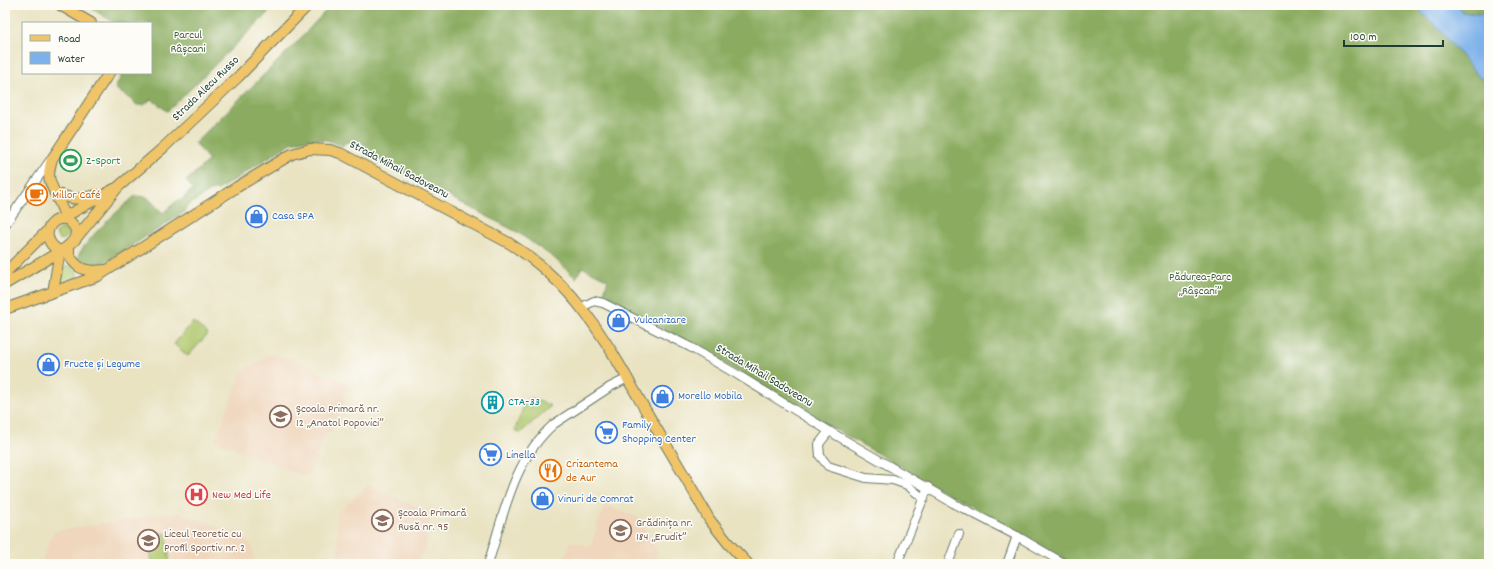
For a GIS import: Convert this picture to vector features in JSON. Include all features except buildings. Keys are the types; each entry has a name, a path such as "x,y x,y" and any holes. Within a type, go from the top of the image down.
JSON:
{"main road":[{"path":"60,5 89,22"},
{"name":"Strada Alecu Russo","path":"71,244 118,187 163,148 222,92 308,5"},
{"path":"59,222 55,193 49,180 49,170 52,159 108,74"},
{"name":"Strada Mihail Sadoveanu","path":"5,309 98,276 292,154 302,150 319,149 340,153 509,243 534,259 547,270 582,307 610,347 710,518 728,543 748,564"},
{"name":"Strada Alecu Russo","path":"5,274 59,222 106,192 118,187"},
{"path":"55,193 78,200 106,192"},
{"path":"55,193 59,222"},
{"path":"56,280 58,285 69,286 78,281 80,275 78,268 69,255 71,244 76,233 73,224 59,222"},
{"path":"59,222 48,234 51,244 60,251"},
{"path":"5,284 71,244"},
{"path":"53,292 60,251"},
{"name":"Strada Mihail Sadoveanu","path":"78,268 95,271 108,269"}],"street":[{"path":"5,225 52,159"},
{"name":"Strada Mihail Sadoveanu","path":"582,307 594,301 603,303 690,347 829,431 953,503 1065,564"},
{"path":"488,564 516,477 531,449 554,424 610,387 628,378"},
{"path":"829,431 818,444 820,456 828,466 866,478 893,480 908,485 924,499"},
{"path":"897,564 928,488"},
{"path":"948,564 959,534"},
{"path":"1007,564 1016,536"}],"shaded area":[{"name":"Școala Primară nr. 12 „Anatol Popovici”","path":"269,355 294,359 348,385 343,397 345,399 331,433 327,432 308,476 300,475 215,440 241,373"},
{"name":"Școala Primară Rusă nr. 95","path":"368,486 432,513 425,548 415,564 339,564 336,514"},
{"name":"Grădinița nr. 184 „Erudit”","path":"604,505 639,518 657,552 655,564 564,564 570,541 591,547"},
{"name":"Liceul Teoretic cu Profil Sportiv nr. 2","path":"180,513 242,536 252,546 255,564 41,564 53,533 58,531 160,514"}],"green space":[{"name":"Parcul Râșcani","path":"86,5 276,5 167,111 151,99 144,105 137,105 115,88 122,74 152,74 152,22 113,22"},
{"name":"Pădurea-Parc „Râșcani”","path":"331,5 1418,5 1422,13 1438,27 1479,77 1489,82 1489,564 1071,564 826,424 688,342 608,300 603,295 608,280 582,267 576,278 554,258 517,232 362,151 365,145 353,138 350,143 345,142 343,146 327,140 309,139 291,143 218,190 212,190 187,206 185,212 107,261 99,264 88,264 77,259 80,252 94,235 135,196 147,197 163,213 178,200 180,201 193,189 186,181 209,160 195,143 298,41"},
{"path":"1458,5 1489,5 1489,15 1461,12"},
{"path":"60,229 64,229 66,230 66,238 60,239 57,236 57,232"},
{"path":"70,265 77,272 76,278 63,284 59,282 60,269"},
{"path":"193,322 208,334 188,356 174,344"},
{"path":"531,398 551,406 520,433 517,432 515,430 525,402"},
{"path":"166,533 170,564 152,564 149,535"}],"water":[{"path":"1418,5 1458,5 1462,12 1489,15 1489,50 1486,53 1489,61 1489,82 1479,77 1438,28 1422,13"}],"place":[{"name":"Z-Sport","path":"71,161"},
{"name":"Millor Café","path":"37,195"},
{"name":"Casa SPA","path":"256,216"},
{"name":"Vulcanizare","path":"618,320"},
{"name":"Fructe și Legume","path":"48,364"},
{"name":"Morello Mobila","path":"663,396"},
{"name":"CTA-33","path":"493,402"},
{"name":"Școala Primară nr. 12 „Anatol Popovici”","path":"281,416"},
{"name":"Family Shopping Center","path":"607,432"},
{"name":"Linella","path":"491,455"},
{"name":"Crizantema de Aur","path":"551,471"},
{"name":"New Med Life","path":"197,495"},
{"name":"Vinuri de Comrat","path":"543,499"},
{"name":"Școala Primară Rusă nr. 95","path":"383,520"},
{"name":"Grădinița nr. 184 „Erudit”","path":"621,530"},
{"name":"Liceul Teoretic cu Profil Sportiv nr. 2","path":"148,541"}]}
